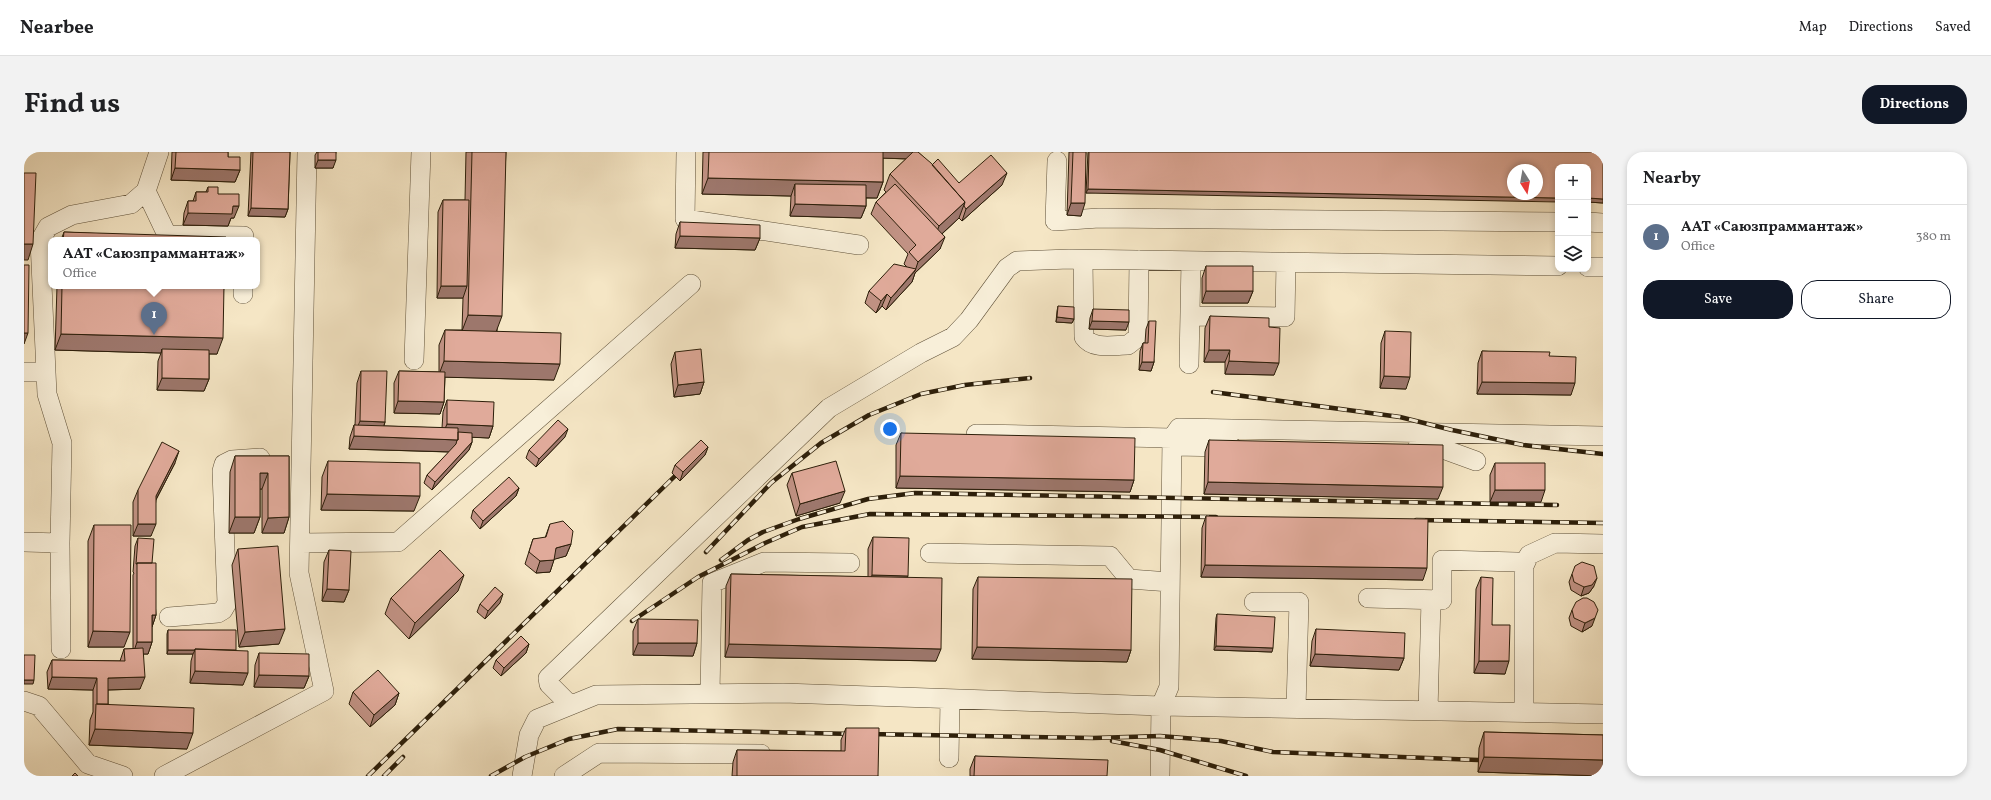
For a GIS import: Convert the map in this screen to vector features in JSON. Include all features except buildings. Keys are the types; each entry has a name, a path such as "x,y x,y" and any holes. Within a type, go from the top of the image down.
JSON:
{"lane":[{"path":"61,649 60,542 62,443 47,394 40,241 48,227 72,215 131,204 146,191 158,152"},
{"path":"164,776 324,691 300,572 300,543 289,456 307,152"},
{"path":"414,360 421,152"},
{"path":"686,152 685,219 859,245"},
{"path":"1057,161 1056,221 1099,218 1555,222"},
{"path":"146,191 167,235 244,237"},
{"path":"1591,222 1603,222"},
{"path":"1083,260 1084,337 1087,342 1094,346 1128,345 1138,337 1139,260"},
{"path":"570,706 549,684 548,678 829,408 921,353 953,337 969,320 1007,268 1017,261 1139,260 1555,266"},
{"path":"1189,364 1191,261"},
{"path":"1190,316 1285,317 1286,262"},
{"path":"1591,266 1603,267"},
{"path":"300,543 398,542 691,284"},
{"path":"24,372 46,372"},
{"path":"1160,776 1161,706 1169,687 1172,442 1179,428 1603,436"},
{"path":"958,434 1172,442 1255,447 1443,449 1476,461"},
{"path":"169,617 218,613 224,610 227,603 222,471 224,464 232,460 289,456"},
{"path":"24,542 60,542"},
{"path":"1524,712 1524,566 1529,555 1555,543 1603,544"},
{"path":"930,553 1110,556 1129,579 1170,582"},
{"path":"1368,598 1442,600 1442,560 1517,562 1524,566"},
{"path":"710,694 712,583 764,562 850,563"},
{"path":"1428,711 1431,600"},
{"path":"1254,602 1299,602 1296,708"},
{"path":"522,776 529,735 537,719 596,695 783,693 1161,706 1603,714"},
{"path":"948,758 950,698"},
{"path":"24,701 38,706 88,764 123,776"},
{"path":"564,776 599,753 777,754"}],"railway":[{"path":"706,552 771,483 821,443 869,415 921,394 965,385 1030,378"},
{"path":"1213,392 1400,417 1523,445 1603,454"},
{"path":"368,776 675,476"},
{"path":"721,560 748,540 763,532 799,519 868,499 915,493 1557,505"},
{"path":"632,621 698,577 765,543 802,527 870,514 1216,517"},
{"path":"1416,520 1603,523"},
{"path":"491,776 525,757 569,739 618,729 854,734"},
{"path":"868,734 1093,738 1160,736 1221,741 1273,752 1478,760"},
{"path":"1112,741 1160,750 1246,776"},
{"path":"384,776 403,757"}],"place":[{"name":"ААТ «Саюзпраммантаж»","path":"154,335"}]}
